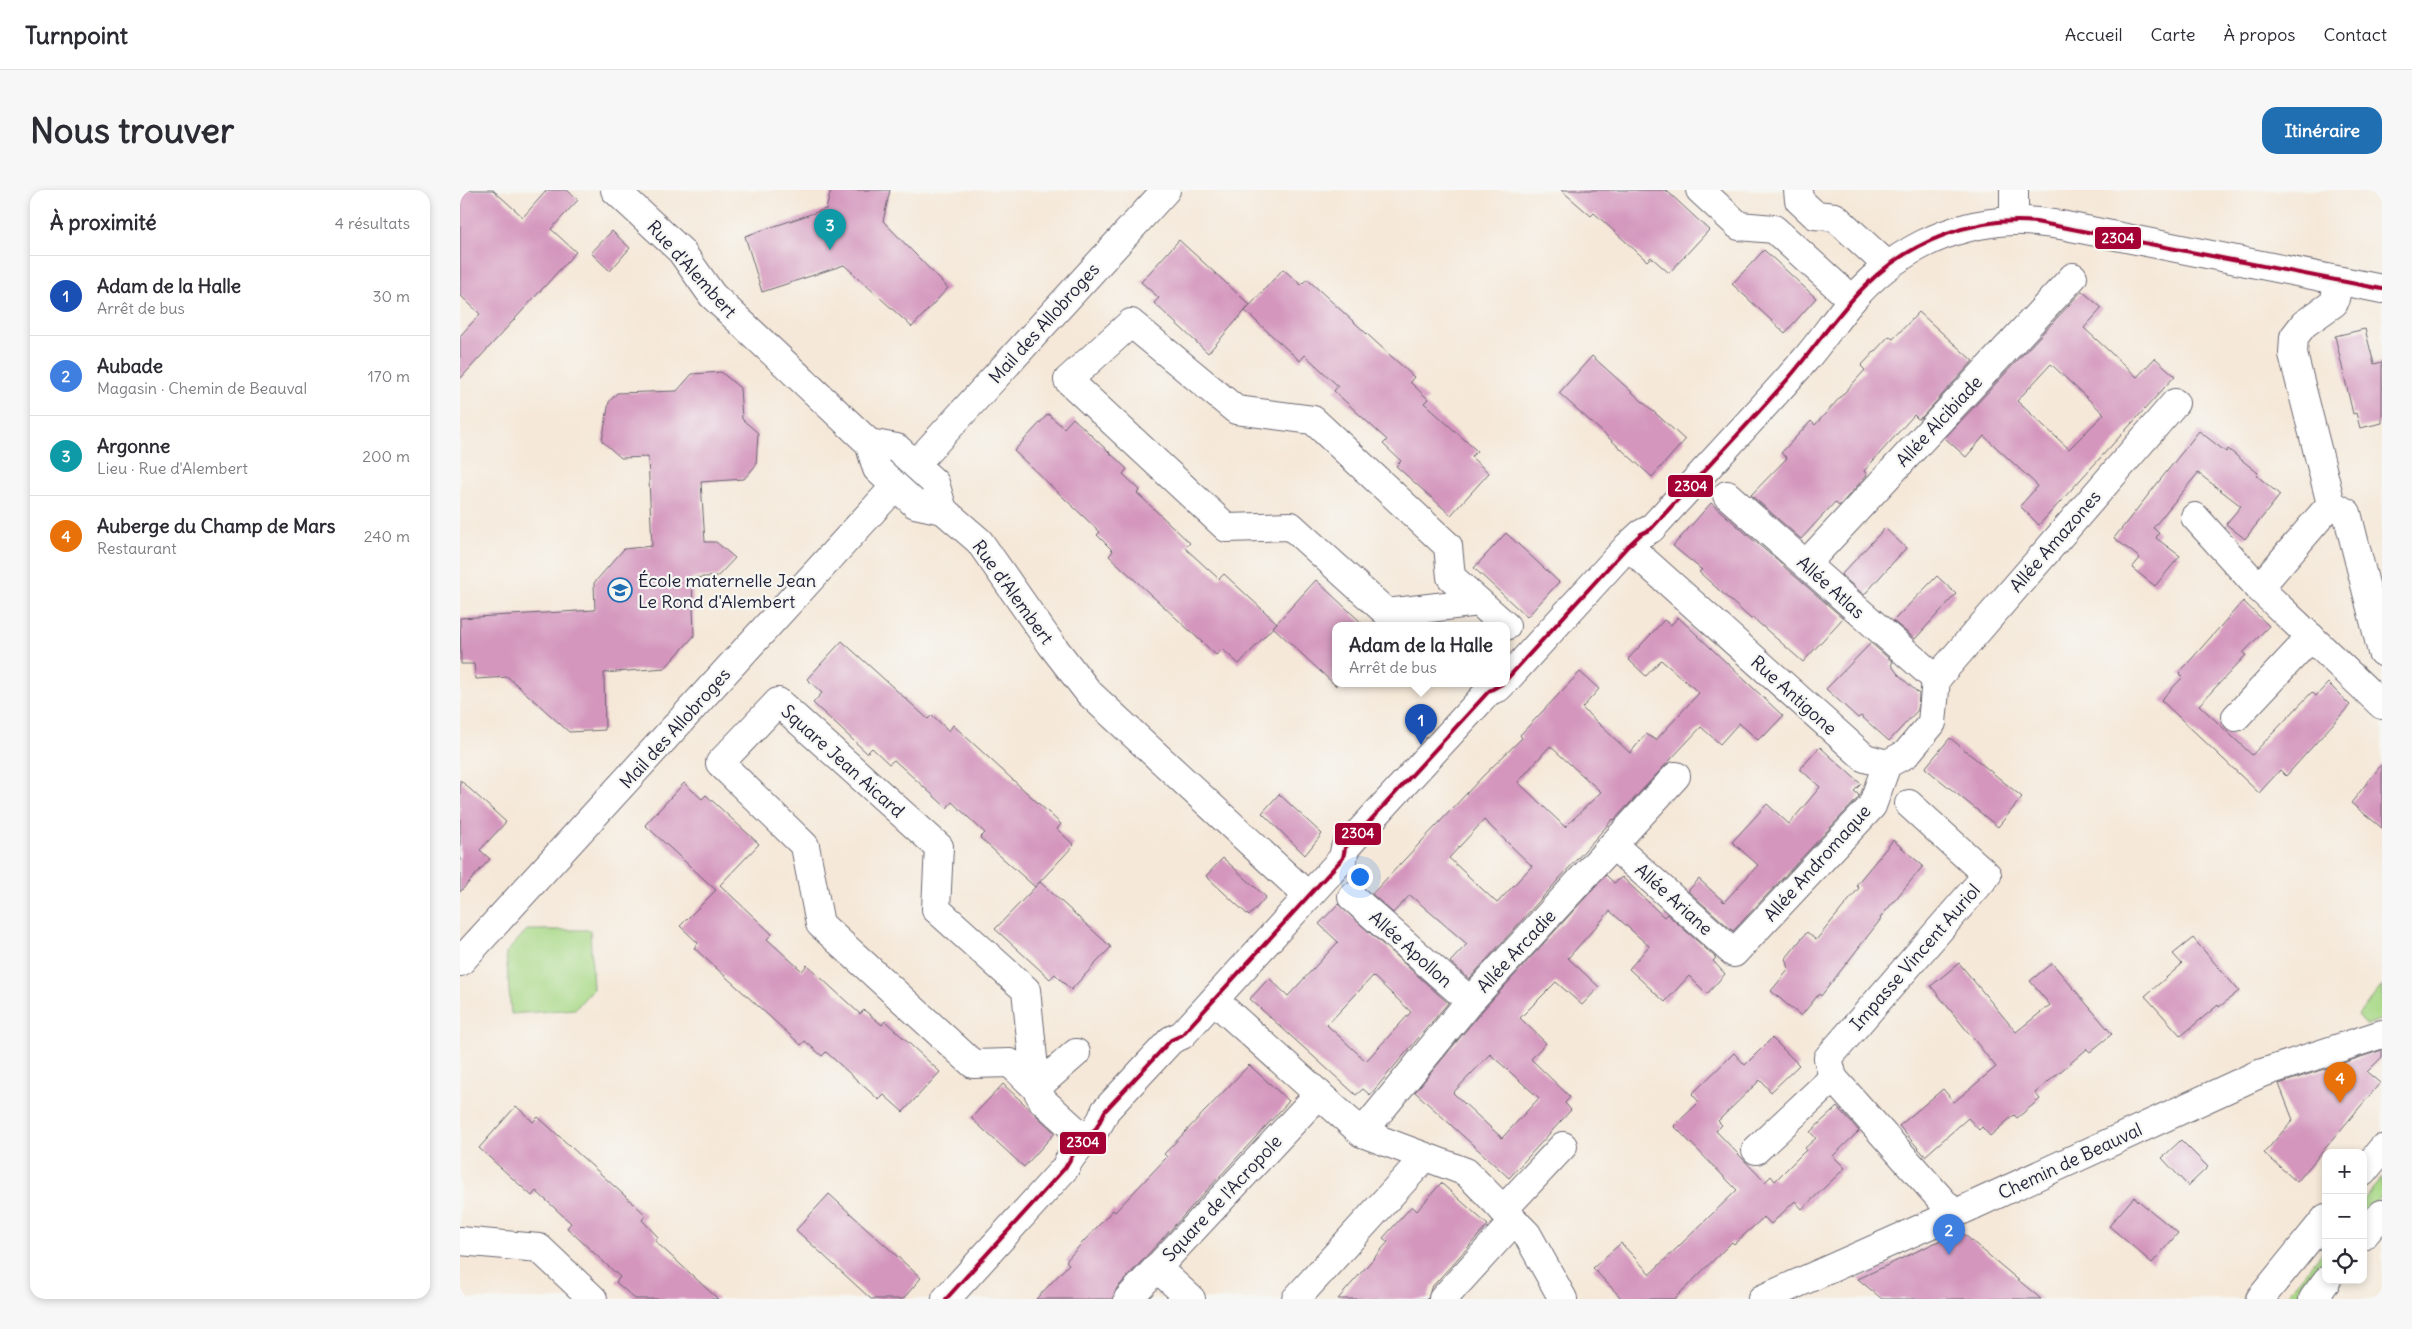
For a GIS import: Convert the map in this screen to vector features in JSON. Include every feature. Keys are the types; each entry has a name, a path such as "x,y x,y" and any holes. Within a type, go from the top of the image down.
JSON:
{"street":[{"name":"Rue d'Alembert","path":"615,190 681,251 712,295 869,443 877,469 915,504 943,510 979,541 1051,644 1089,693 1308,896"},
{"name":"Mail des Allobroges","path":"922,457 1166,190"},
{"path":"1700,190 1739,226 1774,229 1852,300"},
{"path":"1798,190 1799,200 1815,215 1835,217 1887,265"},
{"path":"2014,190 2014,221"},
{"path":"1510,676 1628,546 1641,534 1650,529 1805,360 1852,300 1887,265 1913,249 1946,233 1980,224 2014,221 2061,225 2382,289"},
{"name":"Allée Alcibiade","path":"1806,564 2073,277"},
{"path":"2339,281 2334,303 2304,324 2294,338 2293,354 2331,504 2347,513 2382,652"},
{"path":"1479,602 1387,613 1291,526 1227,528 1068,380 1131,323 1236,410 1313,420 1448,546 1451,577 1502,622"},
{"name":"Allée Amazones","path":"1936,680 2175,403"},
{"name":"Mail des Allobroges","path":"460,962 888,493"},
{"name":"Allée Atlas","path":"1727,494 1936,680"},
{"path":"2259,588 2331,504"},
{"path":"2195,517 2259,588 2381,699"},
{"name":"Rue Antigone","path":"1628,546 1865,758 1887,764"},
{"path":"1510,630 1532,651"},
{"path":"2236,717 2311,637"},
{"path":"1887,764 1906,754 1932,723 1936,680"},
{"path":"946,1299 1065,1168 1069,1158 1101,1123 1105,1111 1171,1040 1182,1034 1214,1000 1343,858 1344,848 1488,691 1499,687"},
{"name":"Square Jean Aicard","path":"1036,1088 1026,990 936,909 938,847 778,702 720,763 804,846 820,924 973,1064 1010,1064 1036,1088 1043,1101 1086,1140"},
{"name":"Allée Andromaque","path":"1734,953 1872,806 1887,764"},
{"name":"Allée Arcadie","path":"1362,1133 1470,1001 1676,776"},
{"name":"Impasse Vincent Auriol","path":"1833,1078 1828,1058 1987,875 1909,804"},
{"name":"Allée Ariane","path":"1613,845 1734,953"},
{"name":"Allée Apollon","path":"1352,897 1470,1001"},
{"path":"1214,1000 1362,1133 1466,1172 1527,1234 1563,1299"},
{"name":"Chemin de Beauval","path":"1762,1299 1954,1214 2260,1074 2382,1034"},
{"path":"1036,1088 1076,1052"},
{"path":"1756,1150 1833,1078 1954,1214"},
{"name":"Square de l'Acropole","path":"1191,1299 1157,1268 1319,1094"},
{"path":"1443,1299 1563,1146"},
{"path":"2367,1167 2382,1150"},
{"path":"1296,1299 1425,1157"},
{"path":"2367,1231 2382,1214"},
{"path":"2260,1299 2322,1223"},
{"path":"460,1241 538,1248 593,1299"},
{"path":"1128,1299 1157,1268"},
{"path":"2313,1299 2324,1284"}],"green space":[{"path":"527,930 590,930 593,989 575,1009 511,1014 506,953"},
{"path":"2382,986 2382,1019 2367,1025 2358,1015"},
{"path":"2382,1177 2382,1195 2367,1212 2367,1196"},
{"path":"2322,1253 2322,1265 2295,1299 2283,1299"}],"building":[{"path":"460,190 493,190 523,217 547,190 567,190 578,200 551,229 576,252 460,379 460,336 480,314 460,295"},
{"path":"831,190 890,190 883,221 948,288 912,327 844,265 762,292 745,236 826,209"},
{"path":"1561,190 1666,190 1709,230 1669,273 1651,257 1647,261 1594,213 1591,216"},
{"path":"612,231 630,248 610,271 591,253"},
{"path":"1179,240 1250,305 1208,353 1154,303 1159,298 1141,282"},
{"path":"1764,250 1816,298 1785,333 1732,284"},
{"path":"1283,269 1301,285 1307,279 1414,377 1410,382 1428,399 1424,403 1477,451 1471,457 1489,473 1451,515 1396,466 1401,461 1383,444 1387,440 1334,391 1338,386 1305,355 1300,361 1245,311"},
{"path":"2082,291 2102,308 2084,328 2137,377 2155,358 2175,376 2039,525 2020,506 2038,486 1984,436 1966,457 1945,438","holes":["2051,364 2104,414 2069,449 2017,401"]},
{"path":"1919,312 1973,361 1922,417 1918,419 1914,415 1864,471 1867,475 1839,506 1835,502 1801,539 1751,495 1787,458 1781,453 1811,421 1815,425 1865,370 1861,366 1889,336 1893,339"},
{"path":"2365,329 2374,364 2382,362 2382,423 2360,428 2356,413 2353,414 2335,336"},
{"path":"1592,356 1685,440 1652,477 1559,393"},
{"path":"721,372 740,388 742,419 758,433 756,465 744,479 701,482 705,542 716,542 735,558 718,576 692,578 694,636 665,668 604,673 605,730 569,732 508,677 476,679 474,664 461,664 460,618 595,610 594,583 624,549 652,546 648,457 621,458 602,441 609,402 617,393 677,391 692,374"},
{"path":"1048,414 1064,428 1073,418 1127,469 1123,474 1140,490 1137,493 1190,543 1185,548 1219,579 1224,574 1277,623 1239,664 1222,649 1216,655 1109,556 1113,551 1097,535 1100,532 1014,451"},
{"path":"2199,431 2226,452 2228,449 2258,473 2256,475 2280,495 2245,539 2226,524 2241,506 2198,473 2153,528 2159,533 2156,538 2180,556 2155,586 2132,568 2140,558 2114,538"},
{"path":"1711,503 1843,618 1803,662 1752,617 1751,619 1699,572 1702,570 1673,546"},
{"path":"1885,528 1906,548 1864,595 1841,575"},
{"path":"1506,533 1559,582 1527,617 1474,568"},
{"path":"1937,576 1956,594 1915,639 1893,621"},
{"path":"1316,580 1361,622 1332,622 1332,682 1273,627"},
{"path":"2243,601 2269,626 2243,653 2246,655 2199,705 2252,755 2312,692 2316,696 2328,683 2350,705 2286,776 2280,770 2259,793 2161,700 2183,677 2179,673"},
{"path":"1678,617 1783,716 1758,740 1739,723 1720,744 1701,727 1613,819 1469,979 1450,962 1467,944 1410,895 1393,913 1372,894 1484,775 1522,738 1520,735 1580,672 1599,689 1582,708 1630,753 1646,734 1656,740 1699,693 1661,660 1646,676 1628,659 1664,620 1671,625","holes":["1550,746 1601,792 1565,827 1518,782","1484,820 1532,866 1497,903 1449,858"]},
{"path":"842,641 928,719 932,715 949,731 953,725 1061,824 1057,829 1074,845 1035,887 980,838 985,833 952,802 947,808 894,760 889,764 872,748 867,753 813,703 822,693 807,679"},
{"path":"1871,643 1893,662 1891,665 1898,674 1919,694 1918,710 1889,741 1861,716 1858,718 1826,689"},
{"path":"1950,738 2022,797 1998,827 1925,768"},
{"path":"1820,747 1861,784 1854,791 1859,795 1858,798 1733,931 1688,891 1699,879 1724,902 1758,865 1732,842 1767,804 1789,824 1820,787 1800,769"},
{"path":"2382,764 2382,828 2351,803"},
{"path":"460,780 506,822 480,850 490,859 460,892"},
{"path":"684,783 702,799 706,795 759,844 720,885 772,934 767,939 802,971 807,965 860,1014 864,1010 882,1025 885,1021 940,1072 903,1112 884,1095 879,1100 826,1052 822,1056 805,1041 801,1045 694,948 698,943 680,926 716,890 645,825"},
{"path":"1279,794 1322,834 1305,855 1262,813"},
{"path":"1893,840 1923,866 1880,918 1821,996 1819,994 1801,1016 1771,991 1789,969 1786,958 1807,932 1816,940 1859,888 1856,885"},
{"path":"1223,858 1266,897 1249,916 1206,876"},
{"path":"1606,875 1614,883 1622,877 1664,917 1667,914 1716,958 1713,961 1725,974 1707,994 1689,976 1665,1002 1629,969 1649,946 1610,911 1568,958 1599,987 1582,1005 1556,982 1520,1018 1546,1043 1531,1059 1570,1097 1565,1103 1571,1110 1509,1178 1415,1092 1482,1011","holes":["1490,1054 1539,1098 1502,1138 1453,1093"]},
{"path":"1040,882 1111,947 1071,990 1055,974 1050,979 995,929"},
{"path":"1338,904 1448,1003 1370,1095 1363,1089 1356,1095 1250,999 1269,978 1288,996 1338,942 1319,924","holes":["1373,976 1411,1012 1366,1061 1327,1025"]},
{"path":"2193,938 2239,991 2219,1007 2218,1005 2181,1036 2145,996 2182,964 2173,954"},
{"path":"1959,963 2016,1032 2050,1005 2030,981 2052,963 2112,1034 2090,1052 2087,1049 2035,1093 2040,1099 2017,1118 2014,1115 1990,1136 1982,1127 1979,1130 1968,1118 1925,1156 1899,1126 1943,1089 1954,1102 1996,1067 1931,986"},
{"path":"1772,1038 1799,1065 1771,1092 1760,1080 1718,1121 1722,1125 1716,1131 1765,1182 1771,1176 1775,1181 1816,1138 1810,1132 1837,1107 1859,1131 1833,1156 1845,1168 1802,1209 1795,1201 1771,1224 1764,1217 1734,1244 1732,1242 1674,1299 1622,1299 1593,1268 1621,1243 1650,1274 1737,1190 1674,1126 1699,1102 1692,1094 1734,1053 1745,1065"},
{"path":"2382,1050 2382,1057 2367,1072 2380,1083 2325,1149 2322,1149 2322,1152 2297,1182 2264,1153 2293,1120 2279,1084"},
{"path":"1249,1065 1289,1101 1117,1288 1113,1299 1036,1299 1069,1264 1066,1261 1083,1242 1113,1210 1115,1212 1167,1157 1164,1154"},
{"path":"1003,1084 1055,1133 1024,1167 971,1118"},
{"path":"516,1106 533,1122 538,1117 646,1215 642,1220 658,1237 655,1241 718,1299 635,1299 616,1282 620,1277 567,1228 571,1223 536,1191 532,1196 479,1148"},
{"path":"2181,1140 2208,1167 2188,1186 2162,1158"},
{"path":"1441,1183 1488,1225 1431,1288 1428,1299 1338,1299 1388,1242 1383,1238 1412,1206 1417,1211"},
{"path":"829,1194 921,1278 903,1299 871,1299 796,1230"},
{"path":"2134,1197 2178,1233 2152,1263 2109,1226"},
{"path":"1960,1231 2041,1299 1882,1299 1858,1279"}],"transit line":[{"name":"2304","path":"1510,676 1628,546 1641,534 1651,529 1753,418 1787,380 1856,295 1884,269 1903,255 1924,244 1945,235 1990,223 2036,222 2382,289"},
{"name":"2304","path":"946,1299 1065,1168 1074,1153 1097,1127 1105,1111 1171,1040 1182,1035 1343,858 1345,848 1489,691 1496,687"}],"place":[{"name":"Argonne","path":"830,250"},
{"name":"École maternelle Jean Le Rond d'Alembert","path":"620,590"},
{"name":"Adam de la Halle","path":"1421,745"},
{"name":"Auberge du Champ de Mars","path":"2340,1103"},
{"name":"Aubade","path":"1949,1255"}]}
